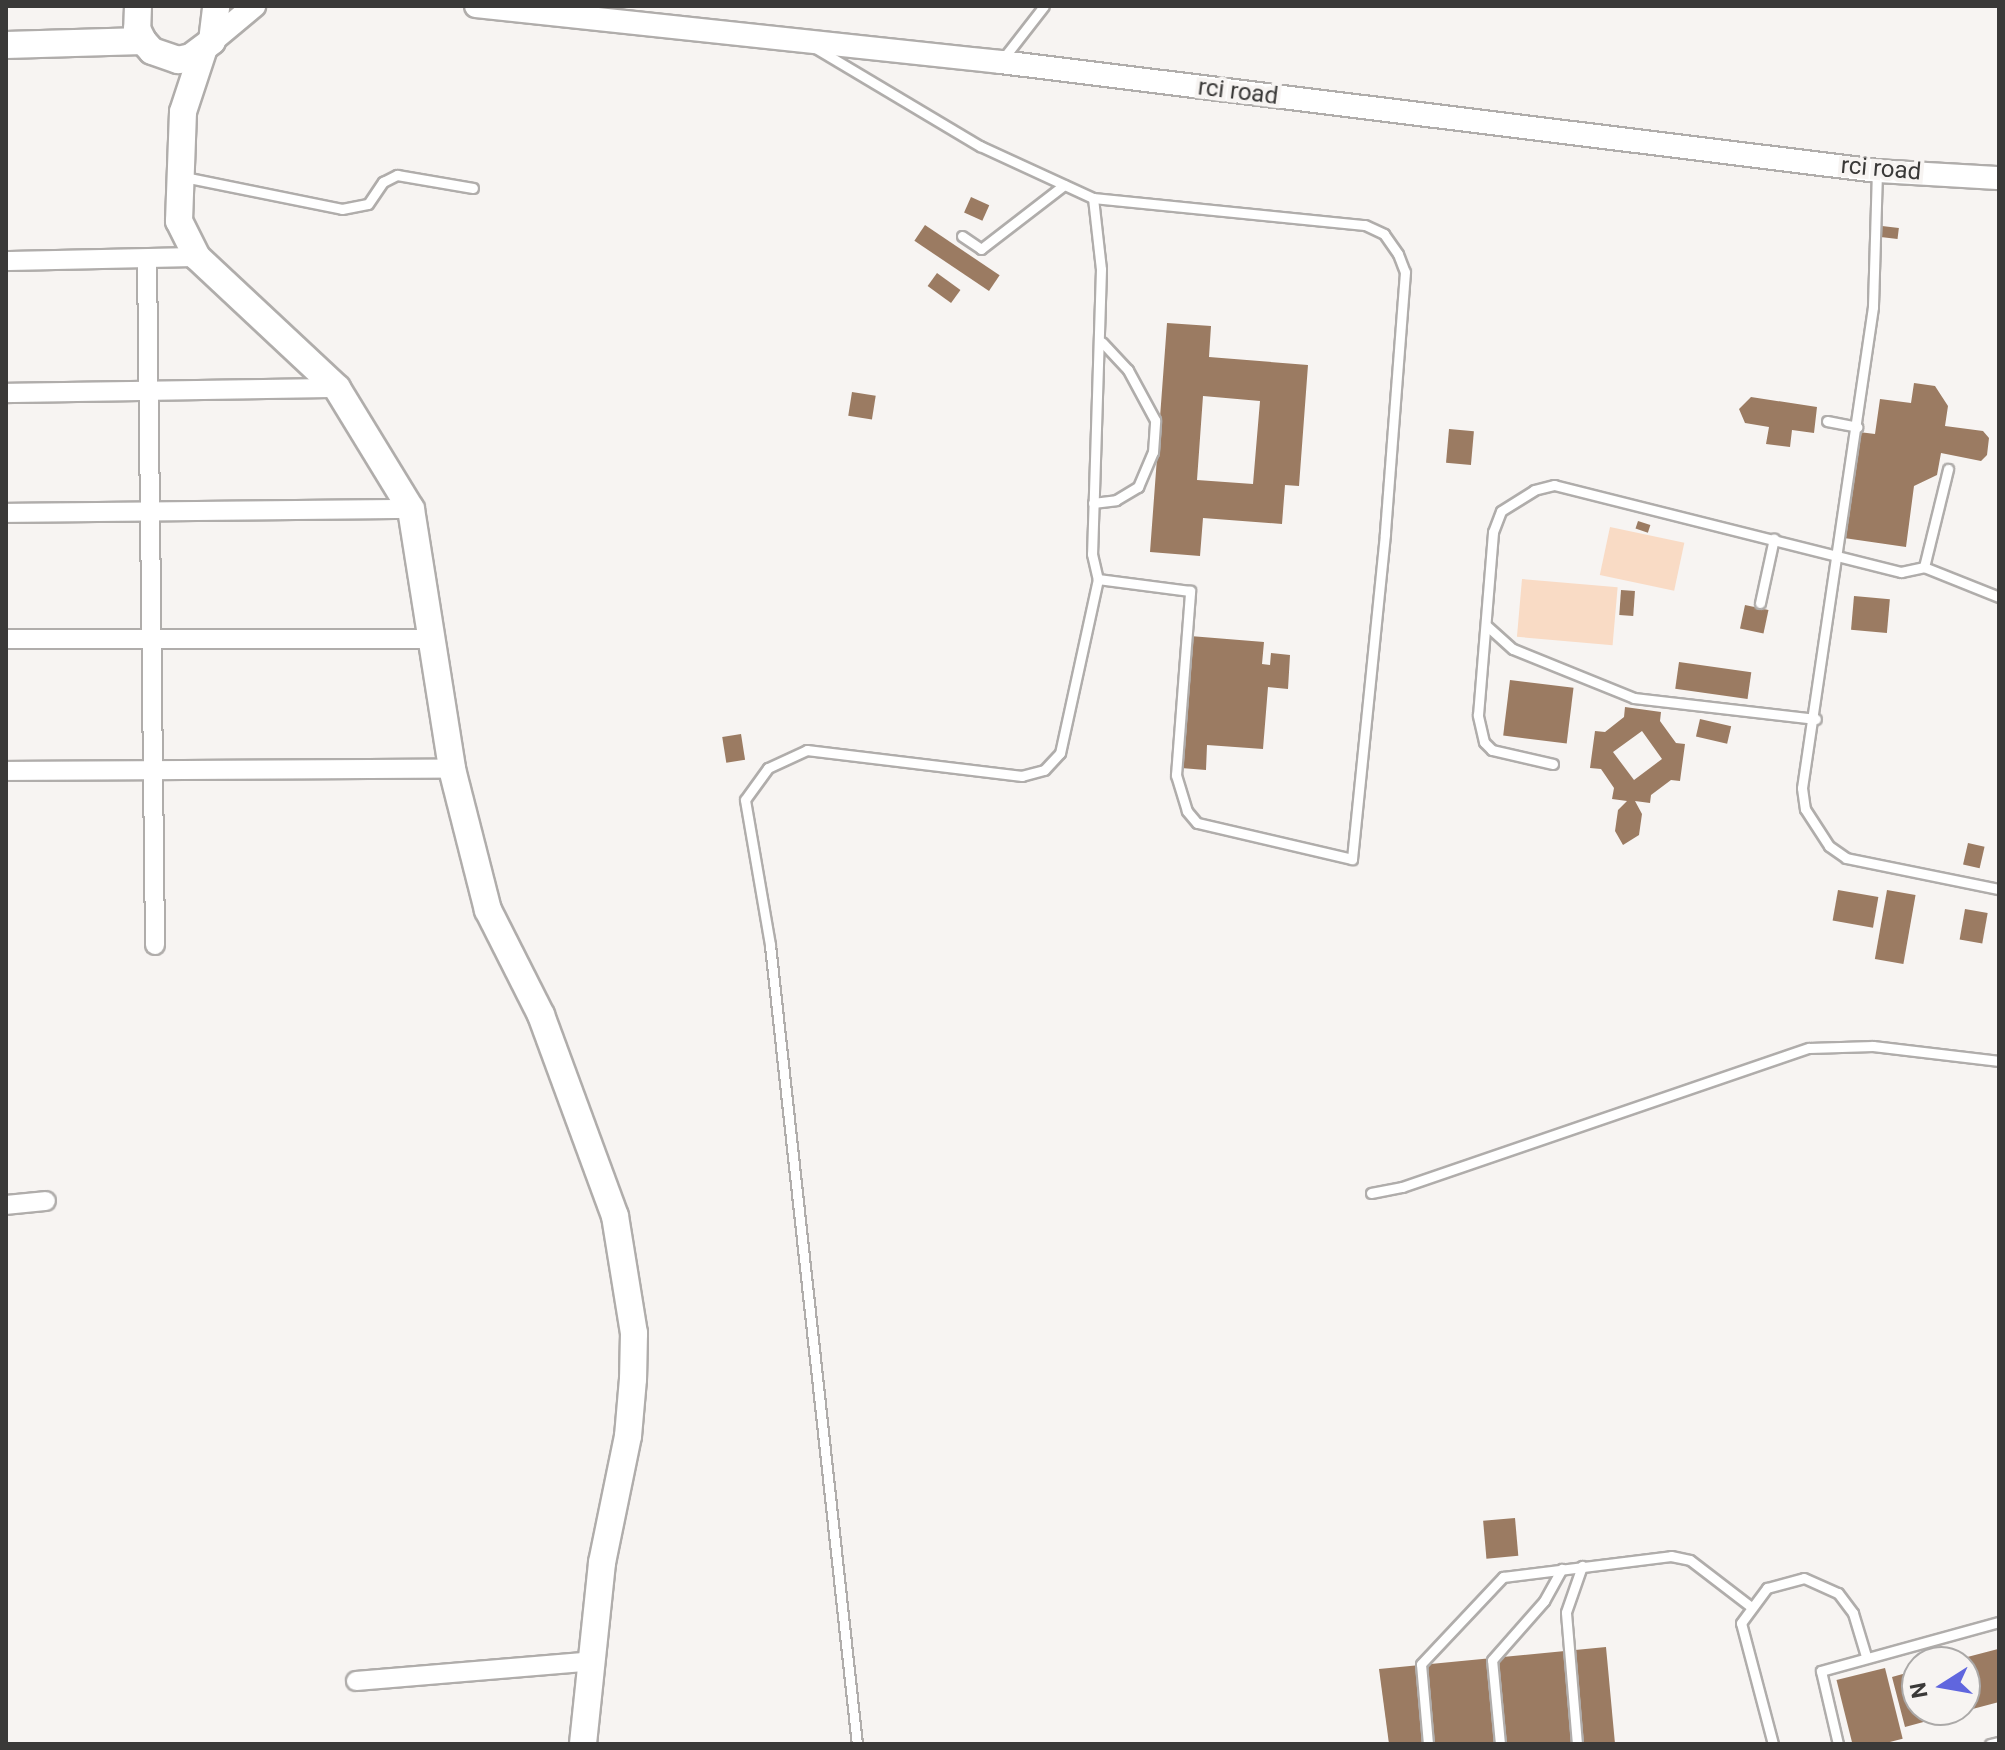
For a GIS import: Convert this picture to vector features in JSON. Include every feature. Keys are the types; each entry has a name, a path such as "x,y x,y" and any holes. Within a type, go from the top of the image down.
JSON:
{"main road":[{"path":"138,6 143,41"},
{"path":"216,6 207,46 183,112 179,221 197,257 337,388 411,509 452,769 488,910 541,1015 615,1216 634,1333 628,1436 604,1552 583,1744"},
{"path":"6,45 143,41 164,58 178,60 207,46"},
{"path":"164,58 183,112"}],"street":[{"path":"207,46 254,6"},
{"name":"rci road","path":"476,6 1001,62 1877,171 1999,178"},
{"path":"6,261 197,257"},
{"path":"147,259 154,638 155,945"},
{"path":"6,393 337,388"},
{"path":"6,513 411,509"},
{"path":"6,639 433,639"},
{"path":"6,771 452,769"},
{"path":"6,1205 46,1201"},
{"path":"356,1681 592,1661"}],"lane":[{"path":"1001,62 1044,6"},
{"path":"804,41 980,146 1093,198 1365,225 1384,234 1398,254 1405,272 1385,534 1352,859 1197,823 1187,811 1176,775 1190,591 1098,579"},
{"path":"1877,171 1873,307 1857,427 1834,556 1816,719 1802,788 1805,809 1829,846 1846,858 1999,889"},
{"path":"182,177 342,209 368,204 383,182 397,175 473,188"},
{"path":"962,236 981,249 1064,185"},
{"path":"857,1744 770,945 745,800 768,768 807,750 1022,776 1044,770 1060,753 1098,579 1092,554 1102,342 1101,269 1093,198"},
{"path":"1093,503 1116,500 1138,487 1153,452 1155,420 1128,370 1102,342"},
{"path":"1827,421 1857,427"},
{"path":"1924,567 1948,469"},
{"path":"1553,764 1492,750 1484,742 1478,715 1493,532 1501,511 1534,490 1554,485 1901,572 1924,567 1999,597"},
{"path":"1760,603 1774,538"},
{"path":"1486,625 1513,649 1634,698 1816,719"},
{"path":"1371,1193 1402,1187 1809,1048 1873,1046 1999,1061"},
{"path":"1428,1744 1421,1664 1503,1577 1671,1556 1690,1560 1750,1606"},
{"path":"1577,1744 1566,1612 1582,1566"},
{"path":"1500,1744 1492,1660 1544,1601 1562,1569"},
{"path":"1773,1744 1741,1623 1750,1606 1767,1588 1784,1581 1821,1582 1838,1593 1853,1613 1866,1656"},
{"path":"1838,1744 1821,1671 1866,1656 1999,1622"},
{"path":"1990,1744 1999,1742"}],"shaded area":[{"path":"1610,527 1684,543 1674,591 1600,575"},
{"path":"1522,579 1618,587 1613,645 1517,637"}],"building":[{"path":"971,197 989,205 982,221 964,213"},
{"path":"925,225 1000,275 989,291 914,241"},
{"path":"1882,226 1899,228 1898,239 1881,237"},
{"path":"937,273 960,290 951,303 928,286"},
{"path":"1167,323 1211,326 1209,357 1308,365 1299,486 1285,485 1282,524 1203,518 1200,556 1150,552","holes":["1203,396 1260,401 1253,484 1197,480"]},
{"path":"1914,383 1935,386 1948,406 1945,426 1983,431 1989,438 1987,455 1981,461 1941,453 1937,475 1914,486 1906,547 1844,538 1859,432 1875,434 1880,399 1911,403"},
{"path":"852,392 876,396 872,419 848,416"},
{"path":"1751,397 1817,407 1814,433 1792,430 1790,447 1766,444 1769,427 1745,423 1739,409"},
{"path":"1449,429 1474,431 1471,465 1446,463"},
{"path":"1638,521 1650,525 1648,533 1636,529"},
{"path":"1621,590 1635,591 1633,616 1619,615"},
{"path":"1854,596 1890,599 1887,633 1851,630"},
{"path":"1745,605 1768,610 1763,633 1740,628"},
{"path":"1190,636 1264,642 1262,664 1270,665 1271,653 1290,655 1288,689 1268,687 1263,749 1207,745 1206,770 1181,768"},
{"path":"1679,662 1751,672 1748,699 1675,689"},
{"path":"1510,680 1574,688 1567,743 1503,736"},
{"path":"1625,707 1661,712 1660,721 1676,743 1685,744 1680,781 1671,780 1651,795 1650,803 1635,801 1642,814 1639,835 1623,845 1615,831 1618,810 1627,801 1612,799 1614,788 1601,769 1590,768 1595,731 1605,732 1624,717","holes":["1642,731 1662,759 1634,780 1613,752"]},
{"path":"1700,719 1731,726 1727,744 1696,737"},
{"path":"741,734 745,760 726,763 722,737"},
{"path":"1968,843 1985,847 1980,868 1963,864"},
{"path":"1838,890 1878,897 1873,928 1833,921"},
{"path":"1887,890 1916,895 1903,964 1875,959"},
{"path":"1965,909 1988,913 1982,944 1960,940"},
{"path":"1515,1518 1518,1556 1486,1559 1483,1521"},
{"path":"1606,1647 1615,1744 1389,1744 1379,1669"},
{"path":"1998,1649 1999,1702 1981,1707 1981,1653"},
{"path":"1885,1668 1903,1739 1882,1744 1852,1744 1836,1680"},
{"path":"1901,1674 1901,1712 1892,1677"}]}
